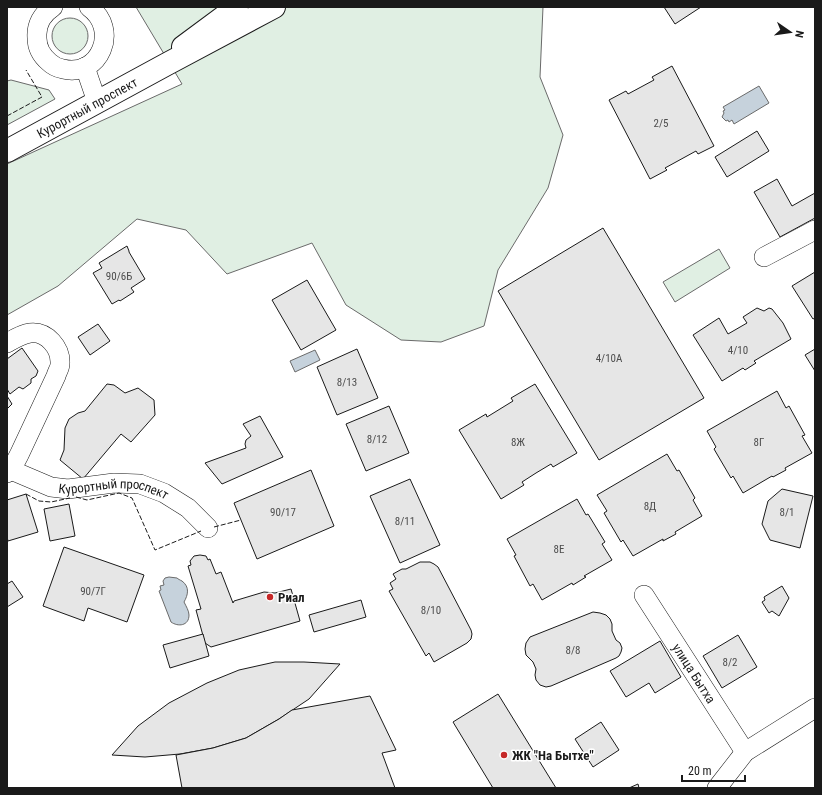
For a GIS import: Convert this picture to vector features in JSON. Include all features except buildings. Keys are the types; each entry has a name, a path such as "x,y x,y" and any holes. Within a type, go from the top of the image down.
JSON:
{"main road":[{"path":"183,46 237,7"},
{"name":"Курортный проспект","path":"167,64 183,46 249,7"},
{"name":"Курортный проспект","path":"7,152 274,7"}],"street":[{"path":"53,7 42,16 38,24 37,42 44,58 51,64 68,70 77,70 93,62 99,56 103,47 105,39 102,21 89,7"},
{"path":"85,67 97,102"},
{"path":"764,257 815,230"},
{"name":"Курортный проспект","path":"7,343 19,336 32,333 42,335 51,340 58,352 60,364 56,376 19,455 9,472 51,487 68,489 114,483 140,484 164,493 188,508 208,528"},
{"name":"улица Бытха","path":"644,595 745,752"},
{"path":"717,788 745,752 815,708"}],"green space":[{"path":"136,7 543,7 540,77 563,135 548,188 498,270 484,326 441,342 401,340 346,305 312,243 227,274 186,230 137,219 58,286 7,315 7,164 182,84"},
{"path":"74,18 83,23 87,29 87,43 83,49 74,54 66,54 57,49 53,43 52,32 57,23 63,19"},
{"path":"11,80 49,90 55,99 7,125 7,81"},
{"path":"719,249 730,268 675,302 663,282"}],"shaded area":[{"path":"759,86 769,103 734,124 732,120 729,122 722,117 724,113 723,111 725,110 723,107"},
{"path":"315,350 320,360 295,372 290,361"},
{"path":"165,578 177,578 182,581 185,583 187,588 187,594 184,602 188,610 189,619 180,625 171,622 159,591 161,590 160,586 164,585 163,581"}],"fence":[{"path":"7,116 42,97 26,70"},
{"path":"76,497 87,500 119,493 132,498 155,550 201,531"},
{"path":"26,494 39,501 51,502 70,498"},
{"path":"214,527 241,520"}],"place":[{"name":"Риал","path":"270,597"},
{"name":"ЖК \"На Бытхе\"","path":"504,755"}]}
